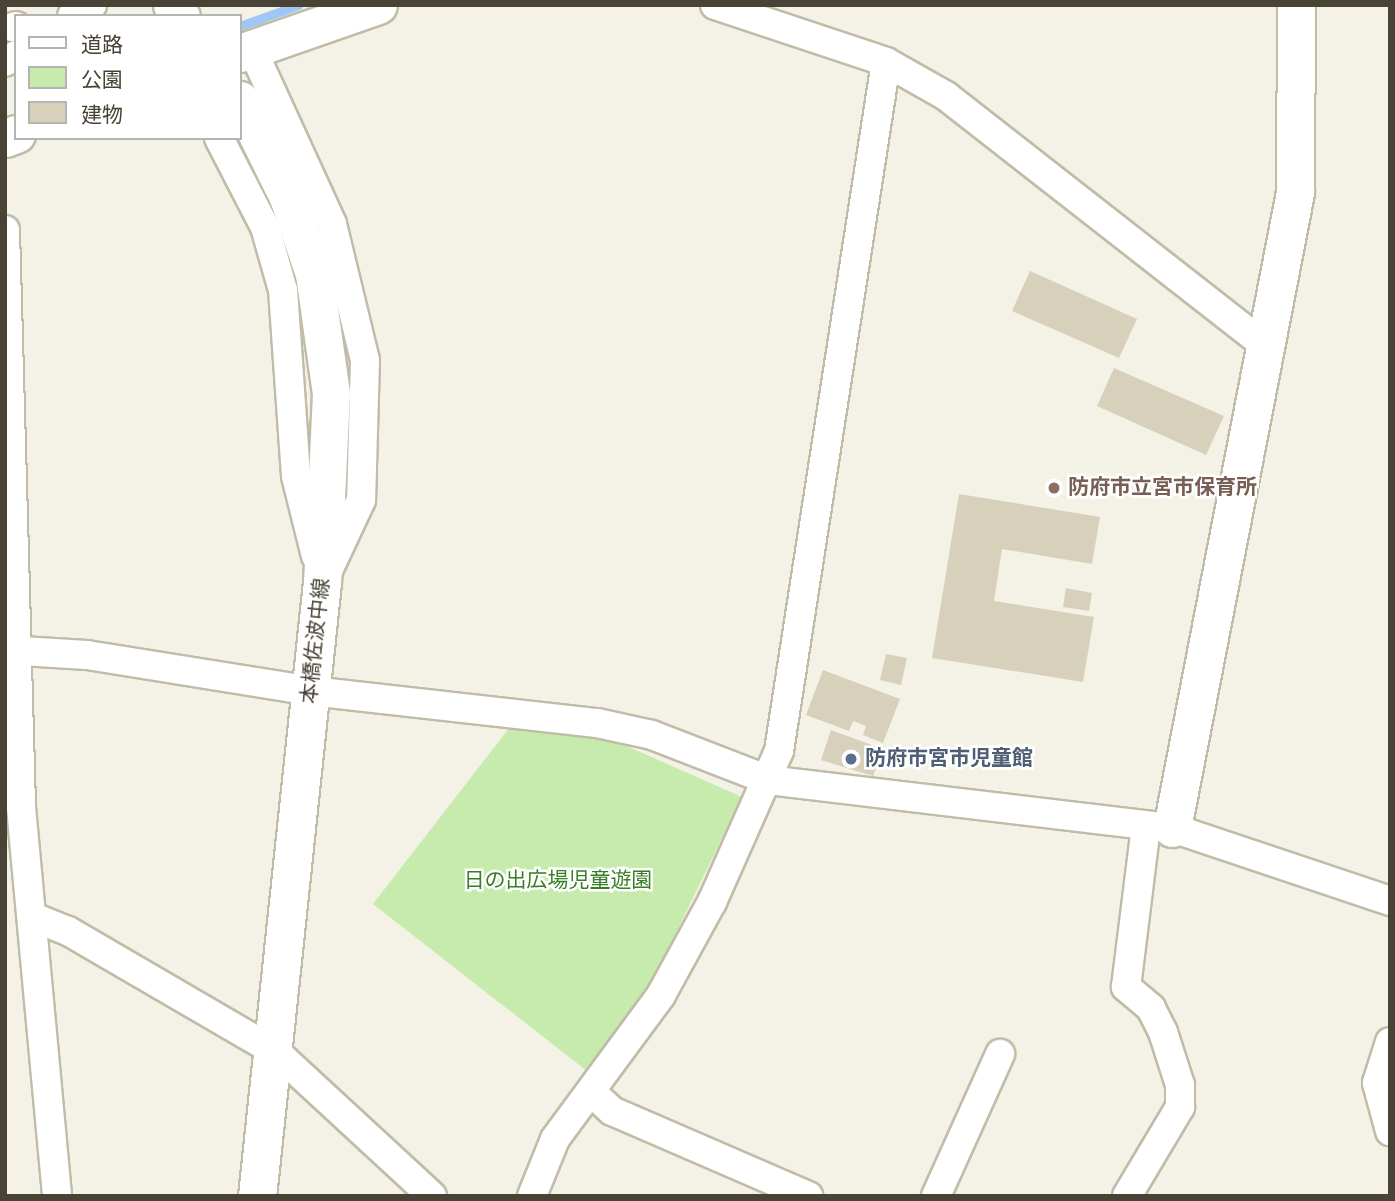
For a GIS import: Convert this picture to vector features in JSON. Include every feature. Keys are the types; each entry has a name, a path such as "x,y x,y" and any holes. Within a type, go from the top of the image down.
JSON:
{"street":[{"path":"76,14 92,5"},
{"path":"322,582 361,500 365,360 332,224 246,51 379,5"},
{"path":"715,5 886,62 946,96 1265,345"},
{"path":"1127,1196 1180,1107 1180,1085 1163,1032 1151,1008 1126,987 1265,345 1295,192 1296,5"},
{"path":"532,1196 555,1139 661,995 768,780 779,751 886,62"},
{"name":"本橋佐波中線","path":"242,104 288,197 314,274 324,331 331,463 322,582 276,1052 257,1196"},
{"path":"220,140 265,227 284,290 296,476 322,582"},
{"path":"5,230 11,650 21,807 57,1196"},
{"path":"11,650 87,655 311,691 597,723 652,735 768,780 1159,827 1390,901"},
{"path":"33,917 68,931 276,1052 432,1196"},
{"path":"1390,1042 1377,1083 1390,1130"},
{"path":"936,1196 1000,1054"},
{"path":"591,1092 612,1111 808,1196"}],"green space":[{"name":"日の出広場児童遊園","path":"510,727 613,740 742,797 642,1003 587,1071 373,904"}],"building":[{"path":"1030,271 1137,319 1119,358 1012,311"},
{"path":"1114,368 1224,416 1206,455 1097,406"},
{"path":"959,494 1100,517 1092,564 1002,549 994,601 1094,617 1083,682 932,658"},
{"path":"1066,588 1092,593 1089,611 1063,607"},
{"path":"886,654 907,658 901,685 880,680"},
{"path":"823,670 900,699 883,743 863,735 866,726 853,721 849,731 806,715"},
{"path":"831,730 883,749 873,776 821,760"}],"waterway":[{"path":"242,25 298,5"}],"place":[{"name":"防府市立宮市保育所","path":"1054,488"},
{"name":"防府市宮市児童館","path":"851,759"}]}
